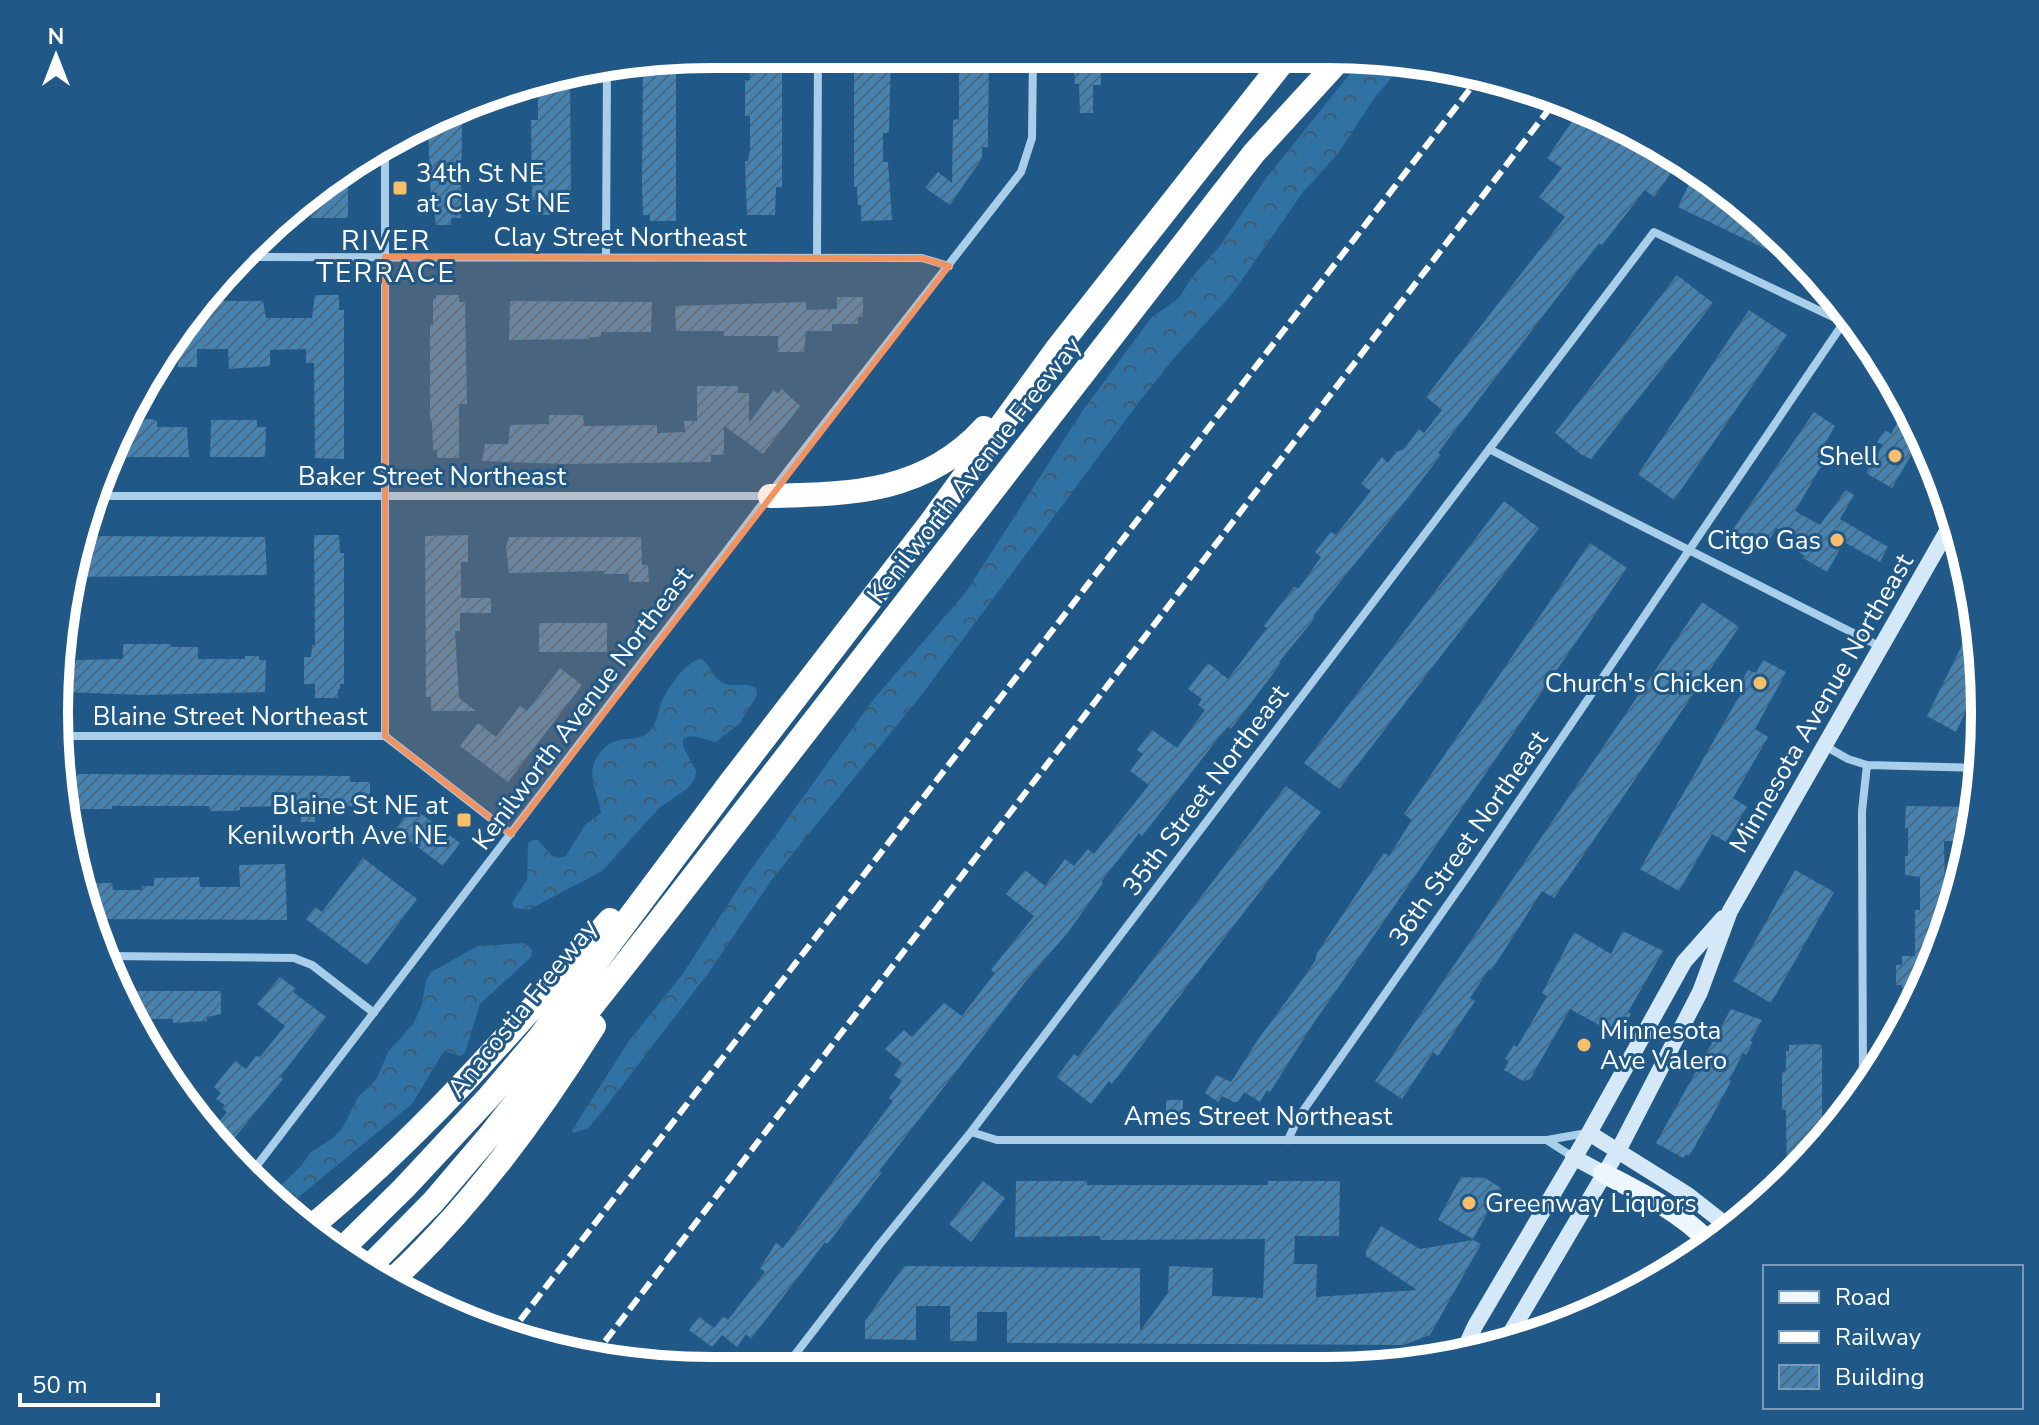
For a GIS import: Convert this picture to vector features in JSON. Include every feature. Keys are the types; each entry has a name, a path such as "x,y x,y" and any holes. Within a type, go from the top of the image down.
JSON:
{"highway":[{"path":"1237,119 1272,68"},
{"name":"Kenilworth Avenue Freeway","path":"730,783 931,522 1056,350 1278,68"},
{"name":"Kenilworth Avenue Freeway","path":"656,925 1254,153 1332,68"},
{"path":"770,496 847,494 877,489 918,476 966,448 1056,350"},
{"path":"317,1222 445,1102 730,783"},
{"name":"Anacostia Freeway","path":"348,1243 415,1177 540,1037 730,783"},
{"path":"375,1261 433,1202 472,1156 656,925"},
{"path":"398,1275 428,1248 466,1206 517,1139 581,1046 656,925"}],"main road":[{"name":"Minnesota Avenue Northeast","path":"1512,1329 1618,1151 1700,992 1730,911 1945,534"},
{"name":"Minnesota Avenue Northeast","path":"1468,1341 1684,962 1730,911"},
{"path":"1589,1133 1688,1195 1722,1222"},
{"path":"1573,1157 1680,1215 1702,1236"}],"street":[{"path":"817,257 818,68"},
{"path":"949,266 1021,172 1027,159 1032,138 1033,68"},
{"path":"606,257 607,77"},
{"path":"385,157 385,736"},
{"name":"35th Street Northeast","path":"793,1357 971,1132 1654,232 1837,319"},
{"name":"Clay Street Northeast","path":"257,257 922,258 949,266"},
{"name":"Kenilworth Avenue Northeast","path":"256,1167 949,266"},
{"name":"36th Street Northeast","path":"1288,1140 1298,1118 1474,867 1842,325"},
{"path":"1489,449 1881,647"},
{"name":"Baker Street Northeast","path":"105,496 770,496"},
{"name":"Blaine Street Northeast","path":"69,736 385,736 511,834"},
{"path":"1824,746 1867,765 1968,768"},
{"path":"1863,1070 1862,826 1867,765"},
{"path":"116,956 294,958 312,965 374,1013"},
{"name":"Ames Street Northeast","path":"971,1132 997,1140 1547,1140 1589,1133"},
{"path":"1547,1140 1573,1157"}],"highlighted area":[{"path":"385,257 922,258 949,266 511,834 385,736"}],"green space":[{"path":"1356,69 1396,72 1375,97 1337,155 1303,192 1232,294 1139,402 923,693 773,878 709,972 605,1108 588,1128 573,1133 572,1130 629,1041 682,975 747,875 873,700 966,592 1081,413 1151,318 1179,298 1267,177"},
{"path":"701,659 723,683 756,688 757,695 740,723 716,742 695,736 683,740 696,771 695,779 688,788 659,808 602,871 528,910 515,908 512,903 527,880 528,843 538,840 552,856 566,856 585,825 601,813 592,773 596,759 609,744 649,732 672,684 690,664"},
{"path":"525,943 532,950 531,957 480,1004 465,1053 460,1056 444,1051 412,1104 293,1201 278,1188 311,1152 342,1129 358,1097 376,1080 388,1052 413,1024 431,972 478,946"}],"building":[{"path":"750,68 782,68 782,187 776,187 775,215 747,215 745,161 748,161 750,149 750,116 745,116 745,80 750,80"},
{"path":"854,68 891,68 889,133 883,133 883,162 888,162 892,220 861,221 861,205 858,205 857,187 854,187"},
{"path":"959,68 989,68 988,147 982,147 982,158 950,205 925,188 938,172 952,183 953,120 959,119"},
{"path":"1074,68 1110,68 1110,71 1101,71 1101,85 1093,85 1093,113 1080,113 1079,84 1075,84"},
{"path":"676,69 676,221 650,221 650,215 643,215 643,72"},
{"path":"570,84 571,201 568,201 566,215 536,215 536,200 532,200 531,120 538,120 538,92"},
{"path":"1575,118 1612,134 1673,169 1654,197 1645,190 1602,245 1599,243 1446,442 1438,453 1441,455 1313,616 1315,618 1231,729 1228,727 1219,737 1142,836 1139,833 1101,882 1069,931 1026,981 879,1171 882,1172 832,1238 827,1244 825,1242 751,1339 746,1334 737,1347 722,1335 712,1347 689,1330 699,1317 714,1328 723,1316 728,1320 765,1272 760,1268 776,1243 783,1248 893,1101 889,1098 902,1081 894,1075 902,1063 885,1049 904,1030 912,1037 944,1003 962,1016 995,973 991,970 1034,916 1006,894 1025,870 1045,886 1065,859 1074,866 1088,849 1094,854 1149,785 1130,771 1143,754 1137,750 1152,730 1177,748 1205,710 1198,705 1202,699 1188,689 1208,663 1228,679 1267,628 1264,626 1294,587 1299,588 1321,557 1315,552 1331,532 1336,535 1371,491 1361,484 1382,457 1388,463 1419,429 1424,433 1442,410 1426,397 1565,217 1539,197 1562,168 1547,158"},
{"path":"462,120 461,218 451,218 451,225 436,225 431,201 428,133"},
{"path":"348,181 348,218 311,218 311,209"},
{"path":"1691,181 1719,201 1781,256 1678,207"},
{"path":"1677,275 1713,303 1591,459 1582,455 1555,433"},
{"path":"315,295 339,295 339,310 344,310 344,459 315,458 314,363 306,363 306,349 270,350 270,366 229,369 228,349 197,349 197,367 178,367 178,353 217,301 263,301 266,318 312,318"},
{"path":"436,295 459,295 459,302 465,302 467,404 459,404 459,458 437,458 437,450 433,450 430,324 433,324 433,299"},
{"path":"837,297 863,297 863,317 858,317 858,324 832,324 832,331 806,331 804,352 778,352 778,336 724,336 724,331 676,331 675,306 806,302 806,310 837,309"},
{"path":"510,301 652,302 651,332 601,332 601,337 589,339 509,340"},
{"path":"1749,310 1787,335 1674,500 1638,474"},
{"path":"697,386 738,386 738,393 749,393 749,423 773,390 778,394 782,389 800,406 763,454 724,426 724,455 711,455 711,462 564,464 482,461 485,444 508,444 510,425 549,424 549,415 583,415 584,426 657,425 657,433 685,432 684,421 697,421"},
{"path":"1814,412 1835,426 1817,457 1824,461 1795,511 1820,525 1846,490 1854,495 1840,519 1888,547 1880,562 1844,542 1827,572 1803,558 1805,556 1800,553 1804,544 1776,528 1765,548 1732,531"},
{"name":"Shell","path":"1900,418 1915,449 1892,488 1866,473 1883,445 1877,442 1885,430 1891,434"},
{"path":"138,419 151,419 157,421 157,427 187,427 189,457 121,457"},
{"path":"211,420 257,420 257,427 266,427 265,457 210,457"},
{"path":"1504,501 1539,528 1339,789 1304,763"},
{"path":"314,535 339,535 340,553 344,553 344,684 340,684 338,698 315,698 315,684 304,684 304,657 311,657 312,645 315,645"},
{"path":"468,535 468,562 461,562 461,598 491,598 491,613 460,613 460,631 455,631 459,698 476,711 431,711 431,697 426,697 425,536"},
{"path":"93,536 265,537 267,575 82,577"},
{"path":"509,537 641,537 642,565 648,565 649,582 629,582 629,574 604,574 604,571 509,573 506,547"},
{"path":"1590,543 1627,568 1313,1024 1270,1092 1267,1090 1260,1102 1244,1092 1238,1102 1222,1096 1218,1102 1205,1093 1216,1075 1231,1082 1315,961 1317,953 1384,853 1389,856 1412,820 1404,814"},
{"path":"1702,602 1739,627 1554,898 1542,891 1470,998 1475,1001 1438,1056 1433,1052 1402,1099 1375,1081"},
{"path":"539,623 607,623 607,652 539,652"},
{"path":"1966,637 1971,701 1956,732 1927,716"},
{"path":"123,644 198,647 198,659 259,656 259,660 266,660 265,692 144,695 68,692 70,663 76,663 76,660 123,659"},
{"path":"1763,660 1786,672 1755,729 1768,737 1733,798 1747,807 1726,842 1712,834 1679,891 1640,869 1740,695 1736,692 1748,670 1756,673"},
{"path":"560,668 582,685 508,782 460,746 478,723 496,737 520,706 527,711"},
{"path":"74,774 350,776 350,782 370,782 370,806 315,806 315,822 301,822 301,806 240,807 240,810 234,811 210,811 209,806 76,809"},
{"path":"1286,786 1321,812 1112,1084 1109,1081 1091,1104 1057,1077 1074,1054 1078,1057"},
{"path":"1906,806 1964,807 1958,841 1944,841 1945,893 1922,959 1902,1003 1902,985 1896,985 1896,965 1902,965 1902,956 1915,956 1915,910 1920,910 1920,877 1905,875 1908,828 1905,828"},
{"path":"412,807 460,843 443,866 406,838 402,844 391,835"},
{"path":"363,858 417,899 367,965 306,919 315,907 322,912"},
{"path":"285,864 287,920 102,919 91,883 112,883 113,890 142,890 142,886 154,886 154,878 199,877 200,887 240,887 239,865"},
{"path":"1795,870 1834,892 1771,1003 1733,981"},
{"path":"1623,931 1663,951 1628,1012 1631,1014 1619,1036 1570,1009 1530,1079 1523,1081 1504,1070 1509,1061 1505,1059 1514,1045 1517,1047 1547,996 1542,993 1574,932 1611,954"},
{"path":"280,977 296,989 293,992 326,1017 280,1077 283,1079 232,1141 217,1124 227,1112 222,1108 225,1105 216,1099 221,1093 214,1087 235,1061 246,1069 256,1056 260,1057 285,1026 257,1004"},
{"path":"131,991 221,991 221,1014 207,1017 207,1021 173,1023 173,1019 145,1019"},
{"path":"1731,1009 1762,1020 1710,1120 1689,1156 1686,1154 1683,1158 1656,1143"},
{"path":"1789,1045 1822,1045 1822,1124 1787,1163 1782,1072 1786,1071"},
{"path":"1166,1100 1183,1100 1183,1117 1166,1117"},
{"path":"1461,1177 1485,1178 1501,1188 1473,1239 1438,1220"},
{"path":"983,1181 1005,1198 971,1242 949,1224"},
{"path":"1016,1181 1087,1181 1087,1185 1268,1185 1268,1181 1340,1181 1339,1236 1295,1236 1294,1264 1317,1264 1316,1297 1417,1290 1366,1256 1366,1250 1381,1226 1420,1249 1473,1240 1481,1244 1430,1335 1403,1345 1007,1343 1007,1312 977,1312 977,1341 950,1341 950,1306 916,1306 916,1340 865,1339 865,1321 904,1266 1140,1268 1140,1331 1168,1293 1169,1266 1213,1268 1212,1296 1263,1298 1265,1239 1015,1237"}],"railway":[{"path":"516,1326 1473,85"},
{"path":"601,1347 1550,108"}],"place":[{"name":"34th St NE at Clay St NE","path":"400,188"},
{"name":"Shell","path":"1895,456"},
{"name":"Citgo Gas","path":"1837,540"},
{"name":"Church's Chicken","path":"1760,683"},
{"name":"Blaine St NE at Kenilworth Ave NE","path":"464,820"},
{"name":"Minnesota Ave Valero","path":"1584,1045"},
{"name":"Greenway Liquors","path":"1469,1203"}],"district":[{"name":"RIVER TERRACE","path":"386,256"}]}
